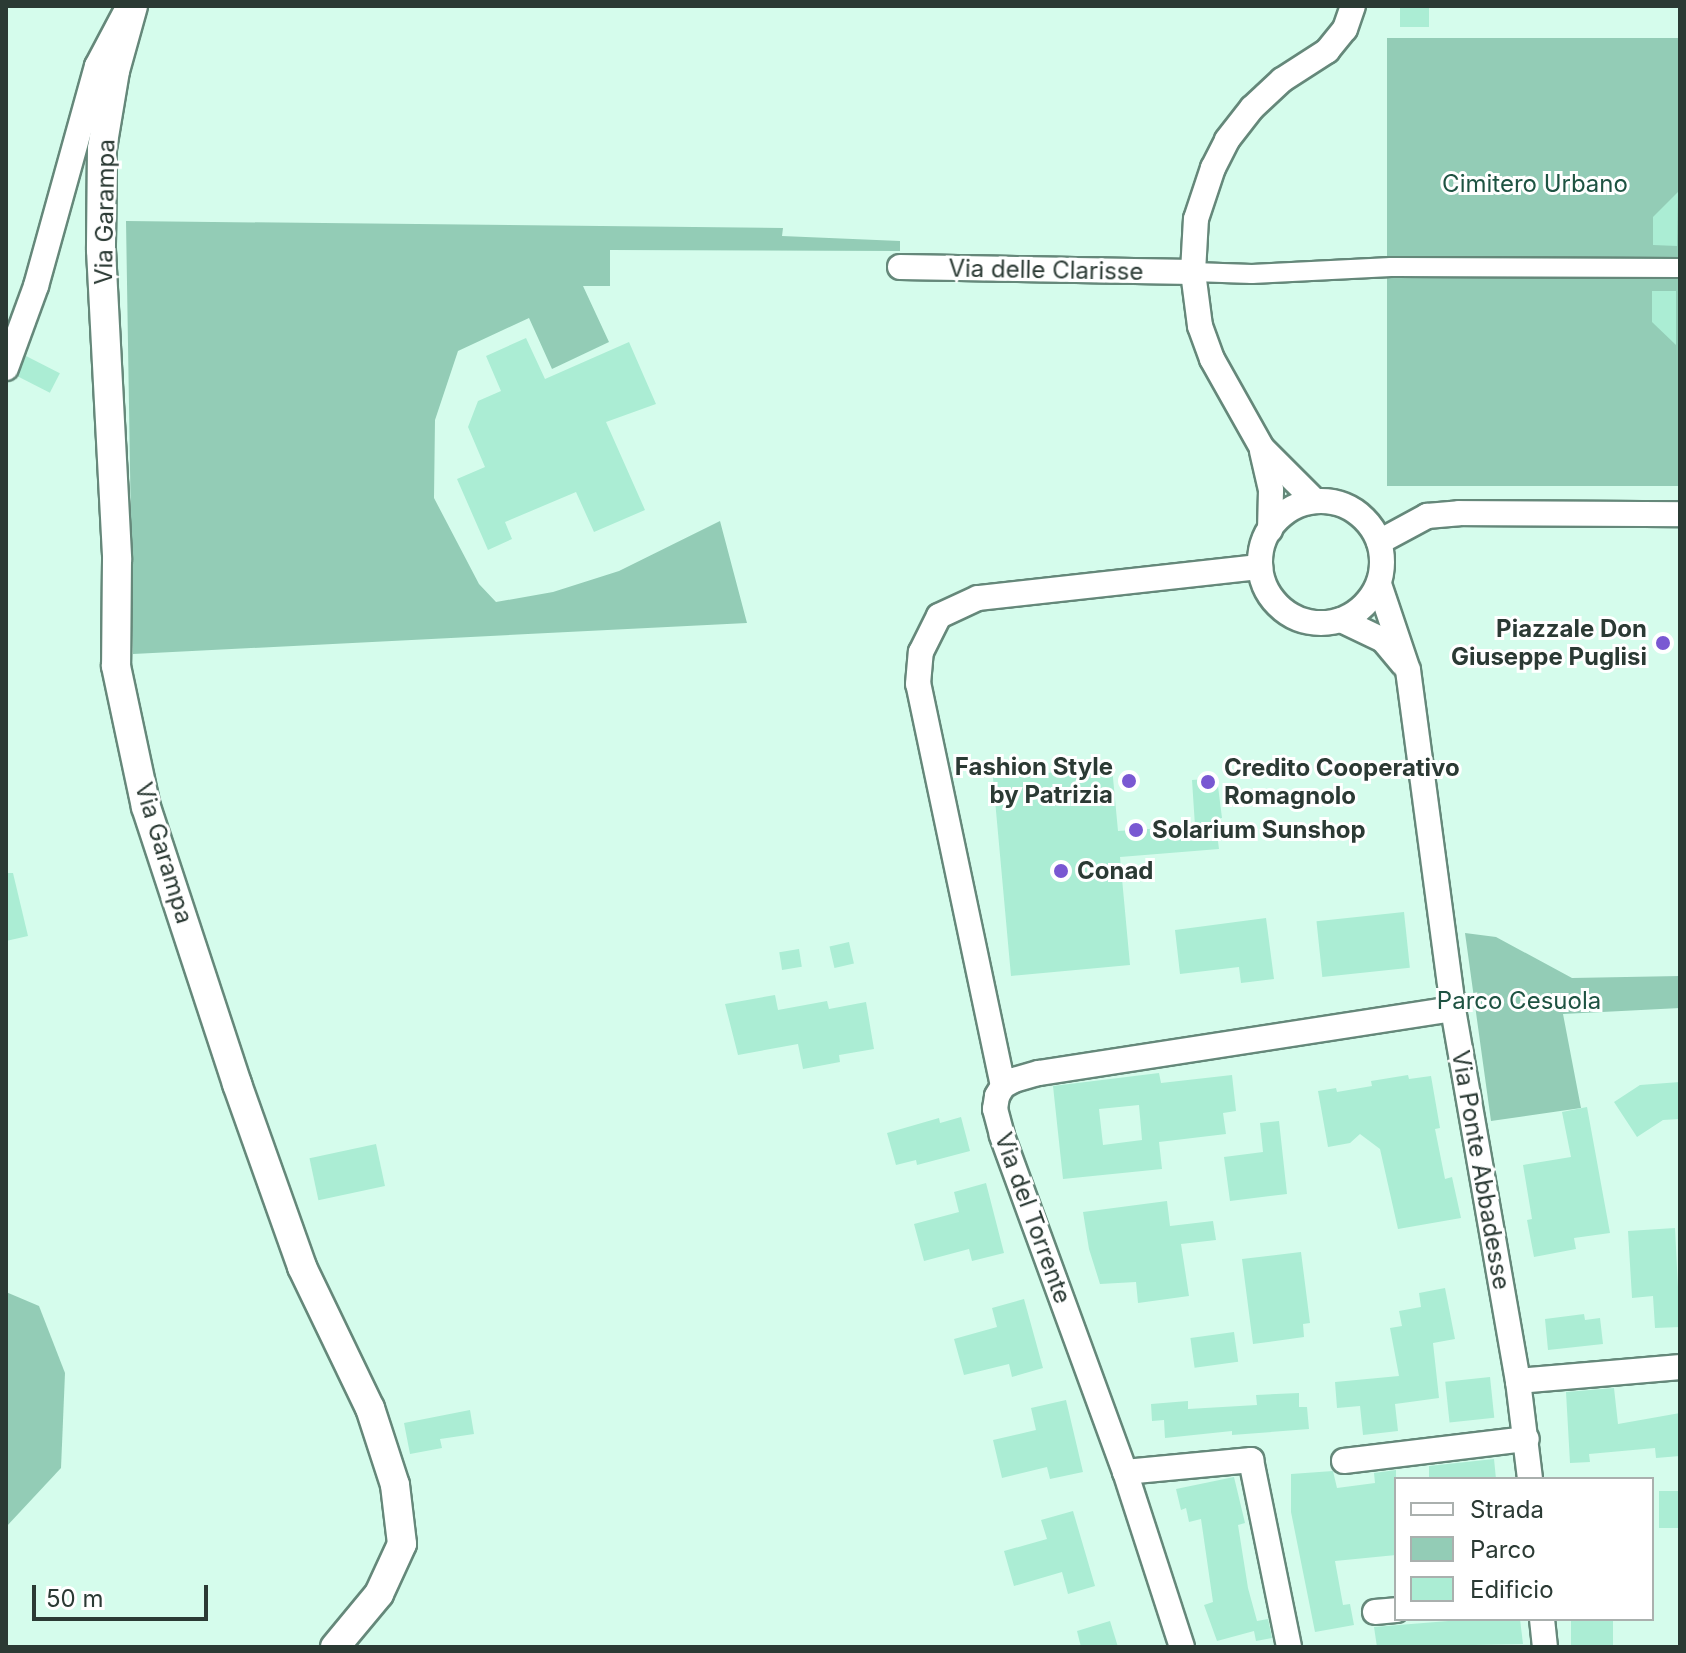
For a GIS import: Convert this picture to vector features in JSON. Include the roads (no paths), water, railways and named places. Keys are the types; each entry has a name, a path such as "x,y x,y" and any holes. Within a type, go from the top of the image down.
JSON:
{"street":[{"path":"6,368 36,286 97,66 131,6"},
{"name":"Via Garampa","path":"131,6 115,71 102,149 101,250 117,560 116,666 146,807 237,1084 302,1267 370,1408 395,1485 402,1544 379,1594 335,1647"},
{"path":"1315,501 1262,448 1212,359 1200,326 1193,272 1196,219 1213,168 1227,140 1252,108 1282,80 1327,51 1345,29 1353,6"},
{"name":"Via delle Clarisse","path":"900,267 1193,272"},
{"path":"1193,272 1252,274 1391,267 1680,268"},
{"path":"1262,448 1272,500 1270,530 1262,548 1260,567 1264,585 1288,613 1323,623 1341,620 1370,600 1379,584 1382,570 1379,542 1363,517 1351,509 1315,501 1297,506 1270,530"},
{"path":"1379,542 1406,524 1443,515 1680,514"},
{"name":"Via del Torrente","path":"1182,1647 1125,1472 1002,1135 995,1109 1003,1086 918,684 921,652 939,616 978,598 1260,567"},
{"name":"Via Ponte Abbadesse","path":"1379,584 1408,670 1453,1009 1518,1381 1530,1477"},
{"path":"1341,620 1383,640 1408,670"},
{"path":"1003,1086 1039,1073 1453,1009"},
{"path":"1518,1381 1680,1367"},
{"path":"1344,1461 1527,1439"},
{"path":"1125,1472 1251,1460 1289,1647"},
{"path":"1542,1621 1545,1647"}],"place":[{"name":"Piazzale Don Giuseppe Puglisi","path":"1663,643"},
{"name":"Fashion Style by Patrizia","path":"1129,781"},
{"name":"Credito Cooperativo Romagnolo","path":"1208,782"},
{"name":"Solarium Sunshop","path":"1136,830"},
{"name":"Conad","path":"1061,871"}],"park label":[{"name":"Cimitero Urbano","path":"1535,184"},
{"name":"Parco Cesuola","path":"1519,1001"}]}
